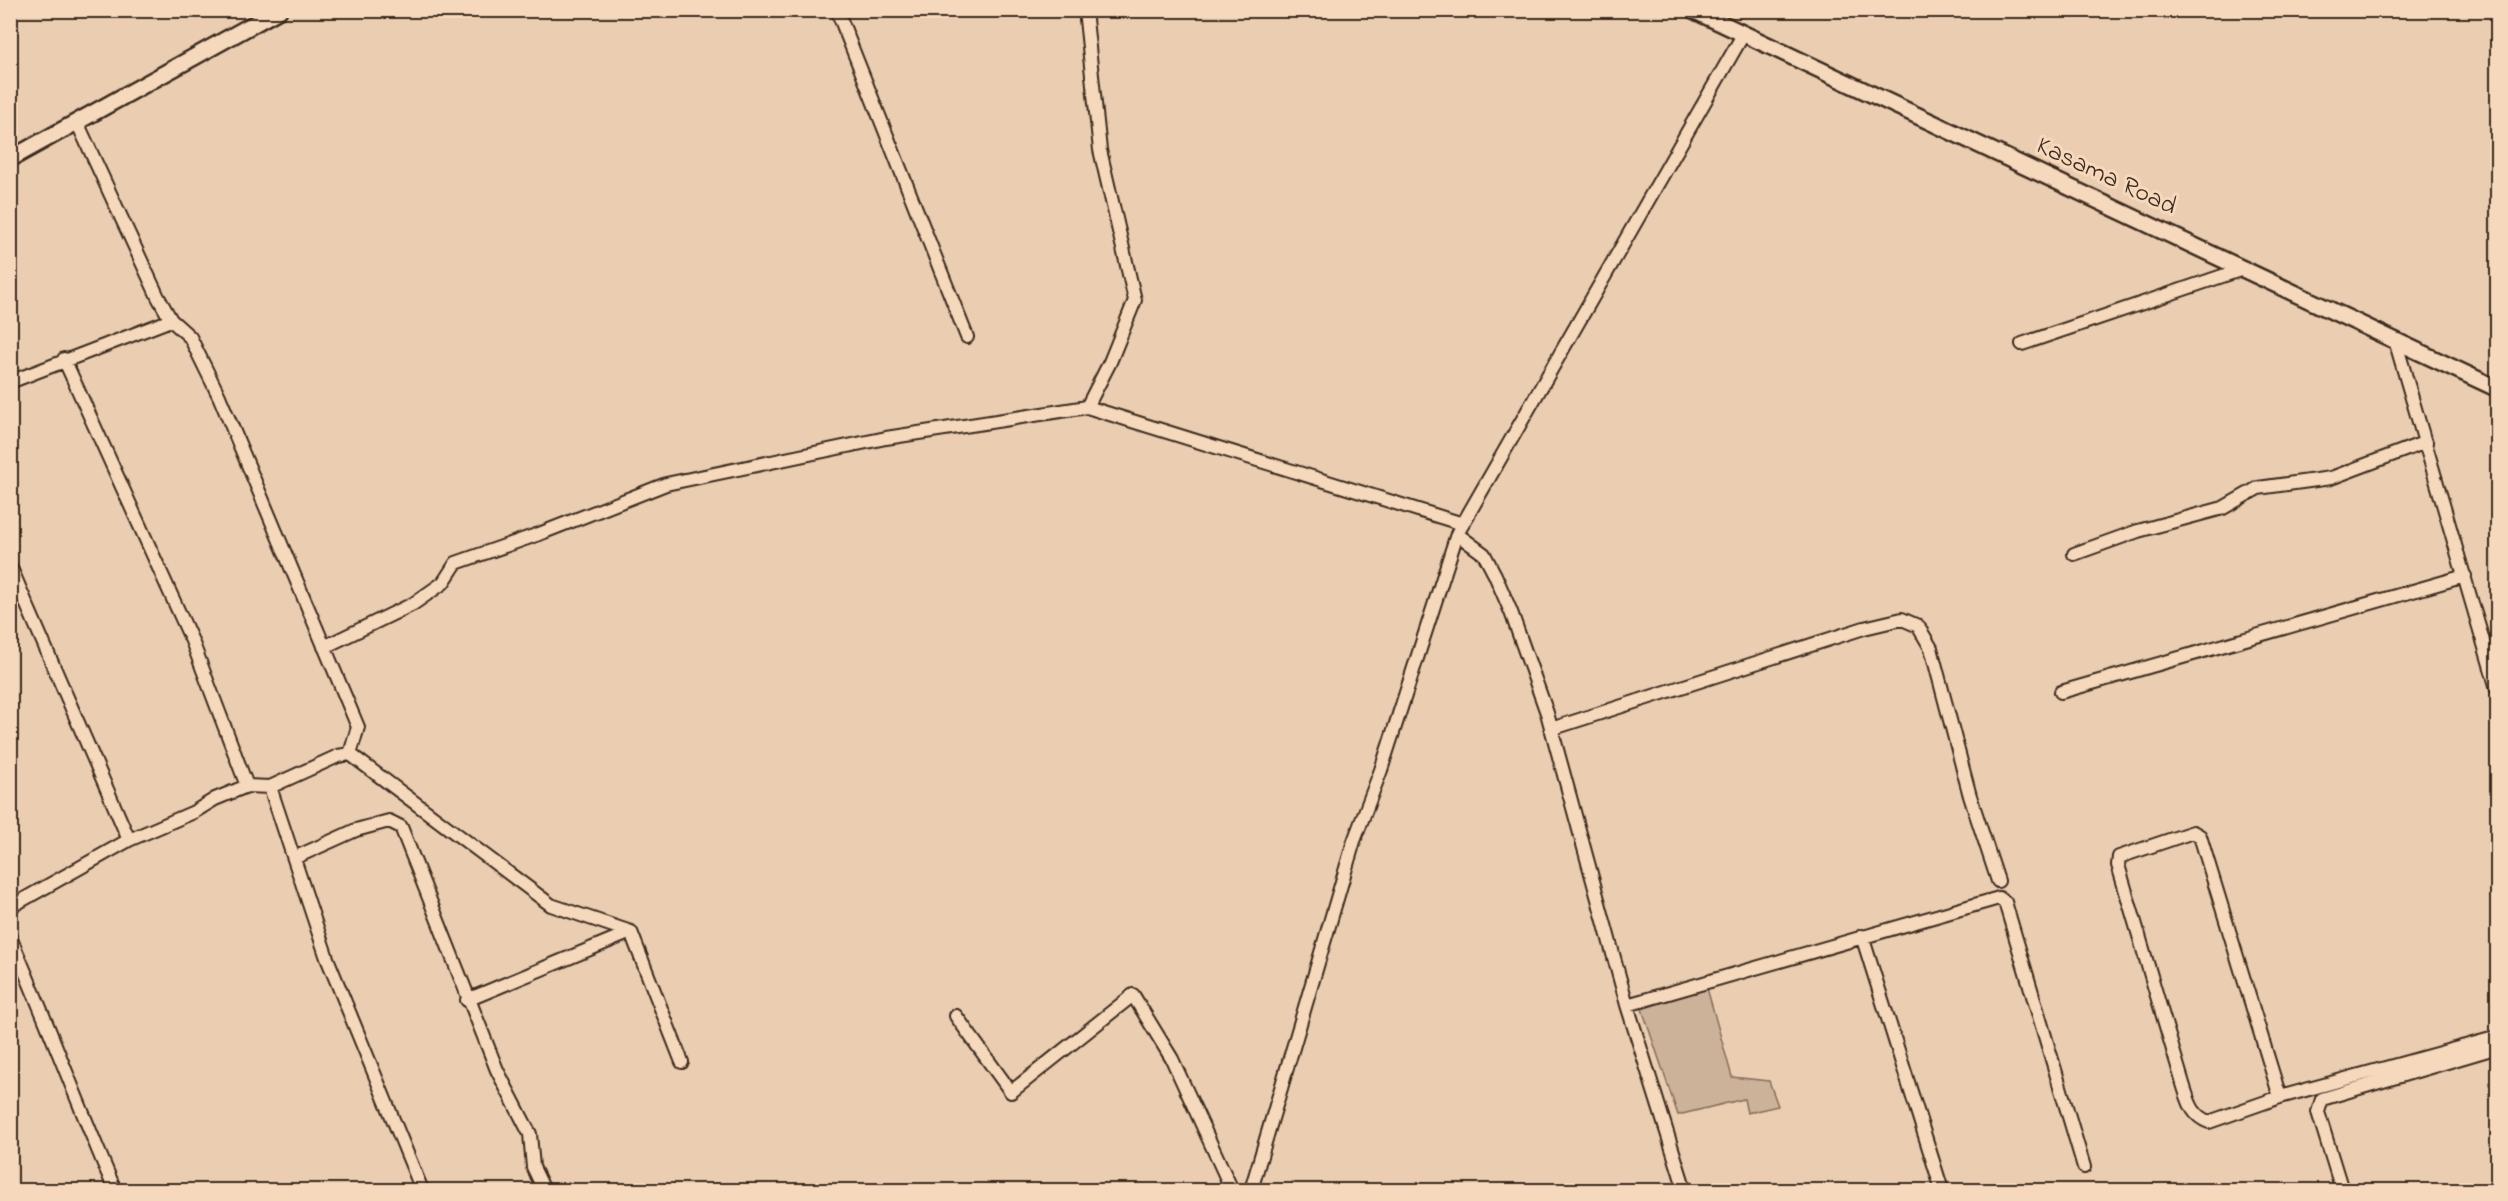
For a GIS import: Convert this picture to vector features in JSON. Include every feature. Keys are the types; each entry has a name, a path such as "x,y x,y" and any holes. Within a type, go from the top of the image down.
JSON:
{"street":[{"path":"10,159 279,10"},
{"path":"837,10 967,338"},
{"path":"1085,10 1100,150 1135,300 1110,362 1086,407"},
{"name":"Kasama Road","path":"1697,11 2498,388"},
{"path":"1251,1191 1354,842 1381,770 1460,529 1744,33"},
{"path":"77,122 158,297 171,320 190,337 219,396 358,727 350,754"},
{"path":"2022,344 2243,268"},
{"path":"10,382 64,359 171,320"},
{"path":"2395,340 2498,692"},
{"path":"64,359 192,641 247,786"},
{"path":"324,647 413,604 443,584 456,563 666,484 886,438 1086,407 1460,529 1484,554 1495,575 1511,612 1551,729 1627,1005 1684,1191"},
{"path":"2074,554 2138,531 2223,508 2258,488 2331,478 2426,442"},
{"path":"10,566 129,840"},
{"path":"2061,692 2465,576"},
{"path":"1551,729 1864,628 1902,619 1918,626 1930,648 1970,796 1998,881"},
{"path":"10,906 129,840 247,786 270,787 338,756 350,754 551,905 631,932 682,1062"},
{"path":"270,787 327,958 422,1191"},
{"path":"294,858 356,830 388,821 401,828 467,1000 497,1070 530,1134 533,1167 544,1191"},
{"path":"2280,1097 2200,836 2193,832 2119,857 2118,865 2191,1107 2197,1116 2209,1122 2280,1097 2498,1037"},
{"path":"1627,1005 1990,898 1999,898 2005,902 2084,1167"},
{"path":"467,1000 631,932"},
{"path":"1862,936 1942,1191"},
{"path":"10,938 59,1049 79,1107 115,1191"},
{"path":"956,1016 1011,1092 1133,995 1172,1059 1232,1191"},
{"path":"2342,1191 2318,1112 2322,1099 2498,1047"}],"shaded area":[{"path":"1707,988 1732,1077 1769,1081 1778,1106 1747,1113 1744,1099 1678,1115 1642,1009"}]}
